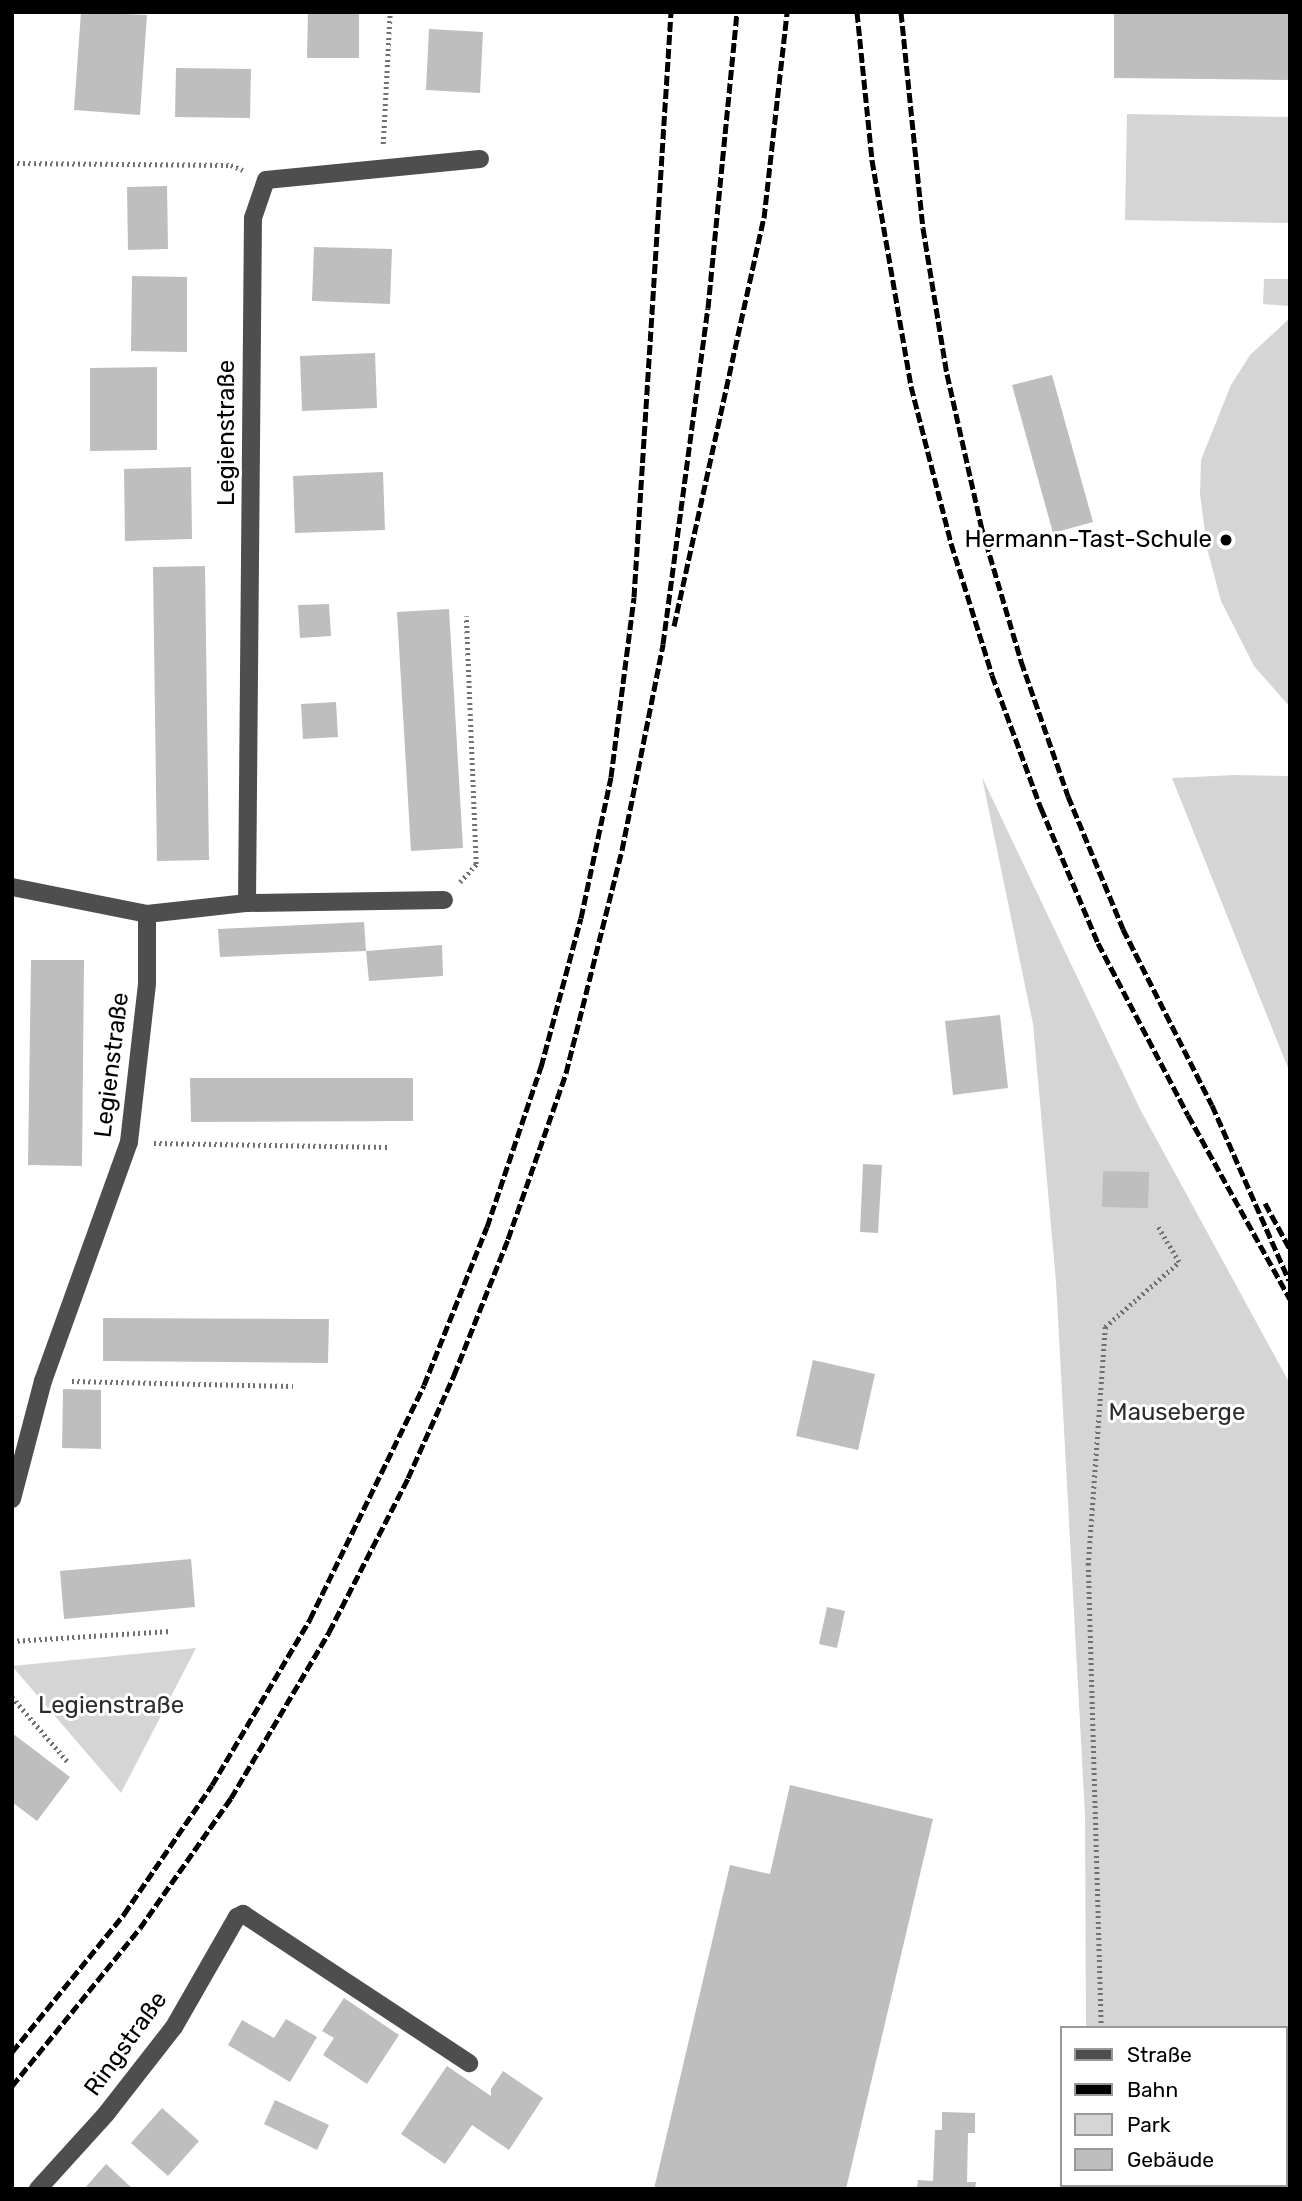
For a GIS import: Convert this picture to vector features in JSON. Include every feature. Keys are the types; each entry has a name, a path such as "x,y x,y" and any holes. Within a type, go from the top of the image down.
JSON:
{"street":[{"path":"266,180 480,159"},
{"name":"Legienstraße","path":"247,903 253,218 266,180"},
{"path":"12,887 147,914 247,903 444,900"},
{"name":"Legienstraße","path":"12,1499 43,1381 129,1142 147,983 147,914"},
{"name":"Ringstraße","path":"38,2189 106,2114 174,2027 237,1917 250,1916 469,2063"}],"path":[{"path":"382,168 390,12"},
{"path":"12,163 232,165 266,180"},
{"path":"444,900 476,864 466,616"},
{"path":"129,1142 390,1147"},
{"path":"1101,2026 1089,1552 1105,1327 1179,1262 1156,1224"},
{"path":"43,1381 293,1386"},
{"path":"12,1641 170,1631"},
{"path":"12,1697 69,1763"}],"green space":[{"path":"1127,114 1290,117 1290,223 1125,220"},
{"path":"1264,279 1290,279 1290,306 1263,304"},
{"path":"1290,318 1290,707 1254,666 1221,601 1207,548 1200,494 1201,460 1231,385 1250,355"},
{"path":"1290,776 1290,1073 1172,778"},
{"name":"Mauseberge","path":"982,777 1140,1109 1290,1384 1290,2189 1086,2189 1288,2187 1288,2026 1086,2026 1085,1815 1056,1282 1033,1024"},
{"name":"Legienstraße","path":"196,1648 121,1793 12,1666"}],"building":[{"path":"81,12 147,15 140,115 74,110"},
{"path":"308,12 359,12 359,58 307,58"},
{"path":"1114,12 1290,12 1290,80 1114,78"},
{"path":"429,29 483,32 480,93 426,90"},
{"path":"176,68 251,69 250,118 175,117"},
{"path":"167,186 168,249 128,250 127,187"},
{"path":"314,247 392,249 390,304 312,301"},
{"path":"132,276 187,277 187,352 131,351"},
{"path":"375,353 377,408 302,411 300,356"},
{"path":"157,367 157,450 90,451 90,368"},
{"path":"1052,375 1093,522 1053,533 1012,385"},
{"path":"191,467 192,539 125,541 124,469"},
{"path":"383,472 385,530 295,533 293,476"},
{"path":"205,566 209,860 157,861 153,567"},
{"path":"329,604 331,636 300,638 298,605"},
{"path":"449,609 463,848 411,851 397,612"},
{"path":"336,702 338,737 303,739 301,704"},
{"path":"364,922 366,951 220,957 218,929"},
{"path":"442,945 443,976 369,981 366,951"},
{"path":"31,960 84,960 82,1166 28,1165"},
{"path":"1000,1015 1008,1088 953,1095 945,1021"},
{"path":"190,1078 413,1078 413,1121 191,1122"},
{"path":"863,1164 882,1165 878,1233 860,1232"},
{"path":"1103,1171 1149,1172 1148,1208 1102,1207"},
{"path":"103,1318 329,1319 328,1363 103,1361"},
{"path":"813,1360 875,1374 858,1450 796,1436"},
{"path":"63,1389 101,1390 101,1449 62,1448"},
{"path":"191,1559 195,1607 64,1619 60,1571"},
{"path":"827,1607 845,1611 837,1648 819,1644"},
{"path":"12,1733 70,1777 37,1821 12,1802"},
{"path":"790,1785 933,1819 846,2189 654,2189 730,1865 770,1874"},
{"path":"344,1998 399,2035 367,2084 323,2055 334,2038 322,2031"},
{"path":"286,2019 317,2037 290,2082 228,2045 242,2020 274,2038"},
{"path":"447,2066 491,2096 491,2089 503,2071 543,2098 509,2150 472,2125 445,2164 401,2134"},
{"path":"275,2100 329,2125 317,2150 264,2124"},
{"path":"162,2108 199,2141 168,2176 131,2143"},
{"path":"942,2112 975,2113 975,2133 968,2133 967,2182 976,2182 975,2189 917,2189 918,2180 933,2181 935,2130 942,2130"},
{"path":"106,2164 133,2189 84,2189"}],"railway":[{"path":"12,2052 124,1914 212,1785 310,1619 424,1385 487,1227 541,1067 581,918 611,777 634,597 671,12"},
{"path":"12,2086 140,1928 231,1798 329,1632 408,1478 454,1375 508,1239 566,1073 622,850 663,644 708,308 737,12"},
{"path":"674,626 764,218 787,12"},
{"path":"857,12 872,160 911,386 951,543 992,675 1041,808 1098,943 1188,1115 1290,1299"},
{"path":"901,12 923,228 947,374 982,529 1021,661 1068,796 1123,929 1212,1105 1289,1280"},
{"path":"1265,1203 1290,1249"}],"place":[{"name":"Hermann-Tast-Schule","path":"1226,540"}]}
